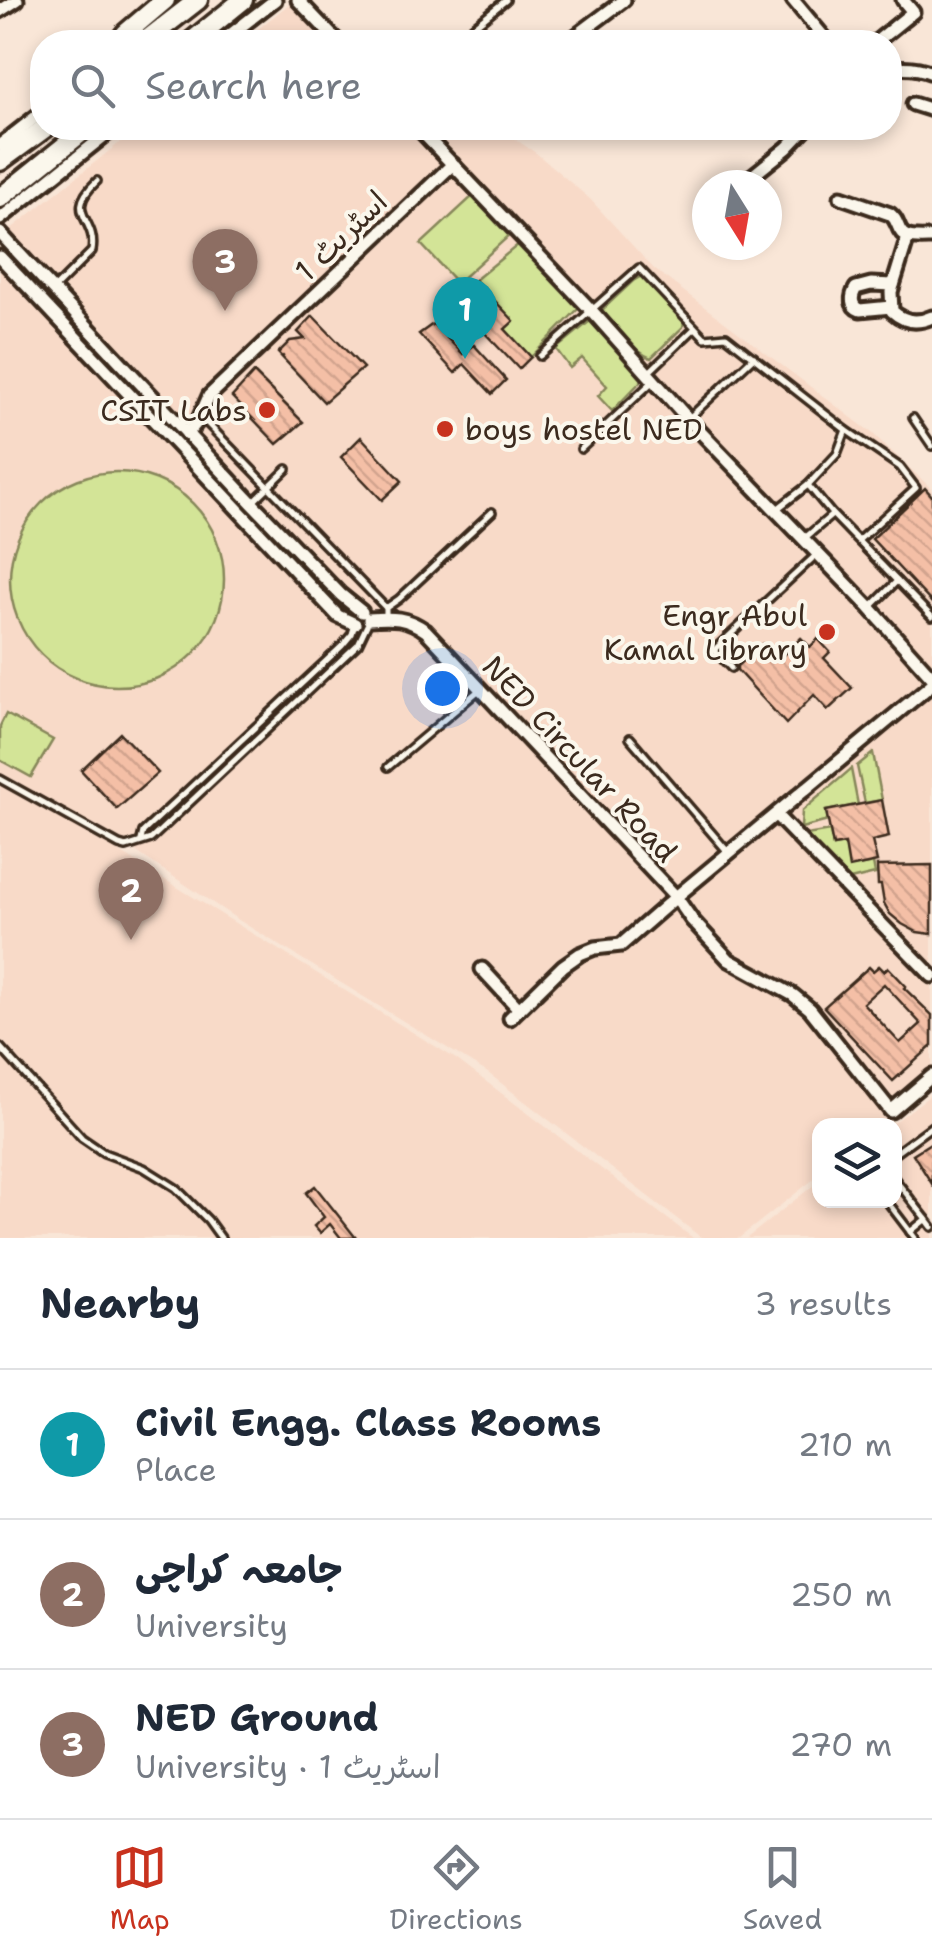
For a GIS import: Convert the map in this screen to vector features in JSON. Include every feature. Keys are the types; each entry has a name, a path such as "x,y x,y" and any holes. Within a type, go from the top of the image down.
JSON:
{"main road":[{"path":"128,30 165,0"},
{"path":"159,30 198,0"},
{"path":"206,30 243,0"},
{"path":"0,161 30,139"},
{"path":"0,198 71,140"}],"street":[{"path":"0,11 17,0"},
{"path":"236,30 275,0"},
{"path":"298,0 327,30"},
{"path":"585,30 624,0"},
{"path":"794,0 818,30"},
{"path":"891,30 913,12 903,0"},
{"path":"902,66 932,73"},
{"path":"913,104 932,110"},
{"path":"0,145 30,121"},
{"path":"0,219 99,140"},
{"name":"NED Circular Road","path":"363,620 386,612 417,625 676,897 932,680 870,608 688,419 430,140"},
{"path":"760,170 795,140"},
{"name":"اسٹریٹ 1","path":"186,434 198,421 209,396 453,164"},
{"path":"841,197 890,214 908,237 932,238"},
{"path":"0,233 363,620"},
{"path":"908,237 893,286 892,311 915,322 932,317"},
{"path":"0,257 338,616 363,620"},
{"path":"891,307 860,310 852,300 856,288 893,286"},
{"path":"776,815 932,976"},
{"path":"482,969 515,1014 563,966 595,948 621,945 676,897 729,960 792,994 810,1009 890,1111 932,1076"}],"lane":[{"path":"469,30 506,0"},
{"path":"53,290 92,252 94,244 82,201 97,181"},
{"path":"540,356 639,268 706,338 726,336 900,467 916,488 859,540"},
{"path":"581,449 695,328"},
{"path":"688,419 754,357"},
{"path":"199,415 386,612 492,512"},
{"path":"913,418 932,446"},
{"path":"776,509 808,485 837,454 846,430"},
{"path":"252,503 286,469"},
{"path":"808,485 932,617"},
{"path":"804,539 832,514"},
{"path":"731,668 714,650 818,553"},
{"path":"870,608 897,580"},
{"path":"142,840 142,832 346,641 363,620"},
{"path":"0,779 119,845 132,846 151,839 352,650 362,638 363,620"},
{"path":"388,767 480,689"},
{"path":"630,738 728,852"},
{"path":"0,1048 82,1138 176,1188 222,1238"},
{"path":"902,1148 932,1126"},
{"path":"902,1188 932,1227"},
{"path":"892,1208 913,1235 926,1219"}],"path":[{"path":"282,358 290,350"}],"shaded area":[{"path":"289,4 330,30 257,30"},
{"path":"123,140 516,140 590,199 654,269 872,433 932,489 932,1086 891,1118 812,1118 812,1181 739,1238 702,1238 488,1073 237,919 105,831 0,774 0,238"},
{"path":"0,783 68,820 456,1059 693,1238 0,1238"},
{"path":"932,1094 932,1238 747,1238 812,1187 812,1208 902,1208 900,1118"}],"green space":[{"path":"475,194 512,233 457,283 421,244"},
{"path":"519,244 579,308 531,357 505,329 513,321 475,280"},
{"path":"645,274 685,316 683,327 651,358 630,344 602,310"},
{"path":"590,321 644,378 612,411 598,396 607,386 582,358 570,368 556,349"},
{"path":"117,472 158,480 192,504 216,538 224,579 216,620 192,654 158,678 117,686 76,678 42,654 18,620 10,579 18,538 42,504 76,480"},
{"path":"6,714 53,740 31,777 0,760 0,726"},
{"path":"873,753 882,800 865,803 857,766"},
{"path":"851,769 858,805 826,811 828,821 801,828 802,811"},
{"path":"830,831 833,846 845,844 850,867 873,863 875,874 850,880 806,835"}],"building":[{"path":"475,280 514,321 505,329 531,357 519,369 484,332 492,324 461,291"},
{"path":"313,316 363,368 324,402 278,353 290,341 305,339 298,332"},
{"path":"433,324 463,354 474,345 506,380 492,394 464,364 455,373 419,334"},
{"name":"CSIT Labs","path":"254,373 303,422 277,444 232,397"},
{"path":"361,437 402,481 382,500 341,457"},
{"path":"925,488 932,496 932,603 872,539"},
{"path":"801,638 810,647 818,639 830,652 824,658 852,688 828,710 814,695 786,724 737,666 762,644 767,653 771,649 780,658"},
{"path":"120,733 158,773 117,809 81,770"},
{"path":"882,800 889,837 872,841 877,862 849,868 845,844 833,846 826,811"},
{"path":"932,865 932,934 917,932 890,914 878,885 877,866"},
{"path":"879,966 884,971 888,967 932,1015 932,1046 893,1081 824,1007 869,967 873,971","holes":["884,984 921,1024 900,1043 863,1003"]},
{"path":"932,1142 932,1184 913,1154"},
{"path":"315,1186 356,1238 341,1238 330,1224 320,1233 314,1226 324,1217 306,1193"}],"place":[{"name":"NED Ground","path":"225,311"},
{"name":"Civil Engg. Class Rooms","path":"465,359"},
{"name":"CSIT Labs","path":"267,410"},
{"name":"boys hostel NED","path":"445,429"},
{"name":"Engr Abul Kamal Library","path":"827,632"},
{"name":"جامعہ کراچی","path":"131,940"}]}
